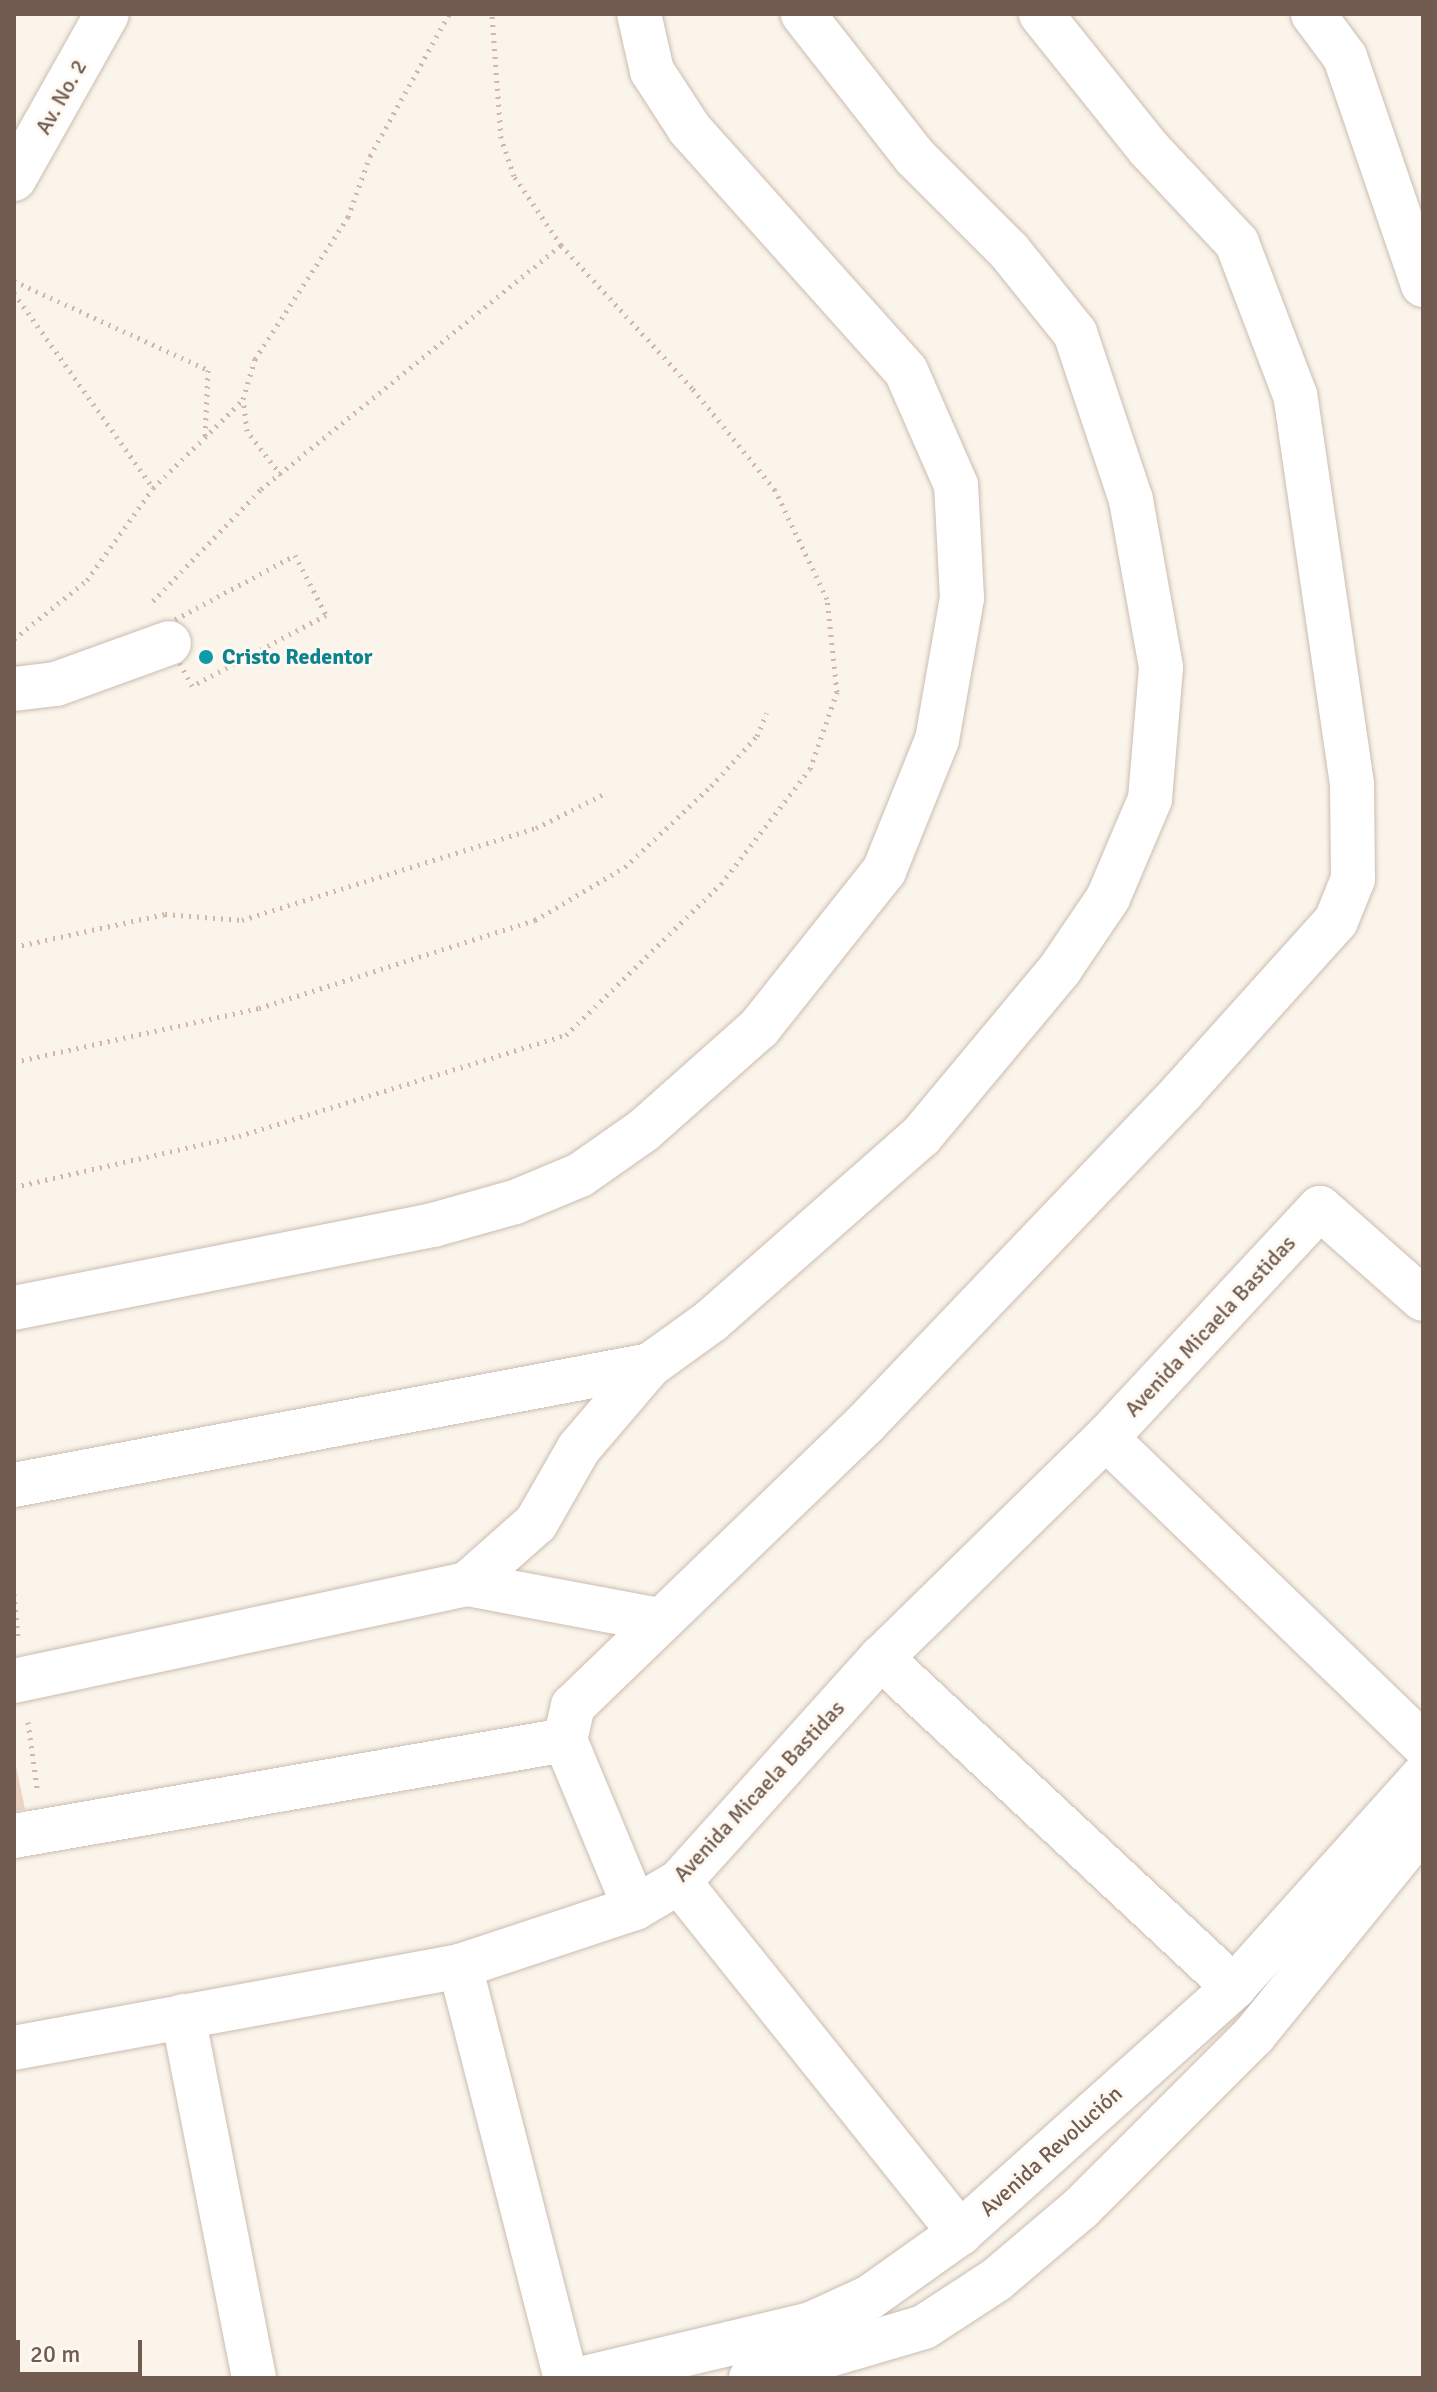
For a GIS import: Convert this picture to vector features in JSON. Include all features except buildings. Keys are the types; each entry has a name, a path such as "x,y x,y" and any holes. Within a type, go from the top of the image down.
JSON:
{"street":[{"name":"Av. No. 2","path":"14,179 107,14"},
{"path":"14,1308 433,1225 515,1202 580,1175 644,1130 759,1028 884,871 937,740 962,598 956,485 906,371 689,128 652,71 639,14"},
{"path":"467,1584 536,1523 579,1448 650,1365 711,1321 921,1136 1060,969 1100,910 1150,799 1161,667 1131,500 1075,333 1009,251 915,157 803,14"},
{"path":"635,1908 565,1740 573,1706 866,1423 1182,1092 1336,921 1353,879 1352,784 1295,395 1237,243 1149,149 1041,14"},
{"path":"1313,14 1345,57 1423,285"},
{"path":"14,689 123,664 169,643"},
{"name":"Avenida Micaela Bastidas","path":"14,2048 460,1966 635,1908 679,1882 881,1658 1106,1438 1320,1208 1423,1299"},
{"path":"14,1485 650,1365"},
{"path":"1106,1438 1423,1744"},
{"path":"14,1681 467,1584 660,1620"},
{"path":"881,1658 1234,1987"},
{"path":"14,1836 565,1740"},
{"name":"Avenida Revolución","path":"585,2378 811,2324 870,2297 960,2233 1234,1987 1423,1776"},
{"path":"751,2378 924,2327 996,2280 1081,2208 1254,2035 1423,1827"},
{"path":"679,1882 960,2233"},
{"path":"460,1966 566,2378"},
{"path":"183,2016 254,2378"}],"path":[{"path":"281,475 247,431 243,399 255,359 348,217 370,156 449,14"},
{"path":"14,1187 239,1136 566,1035 721,884 810,769 837,692 837,648 827,599 775,490 692,388 561,245 514,176 501,138 492,14"},
{"path":"151,603 281,475 561,245"},
{"path":"14,281 208,370 205,439"},
{"path":"14,293 153,488"},
{"path":"14,639 87,580 153,488 243,399"},
{"path":"295,555 326,615 192,686 169,643 161,627 295,555"},
{"path":"14,1062 259,1008 535,920 625,867 757,736 767,713"},
{"path":"14,947 165,914 242,920 523,833 602,795"}],"place":[{"name":"Cristo Redentor","path":"206,657"}]}
